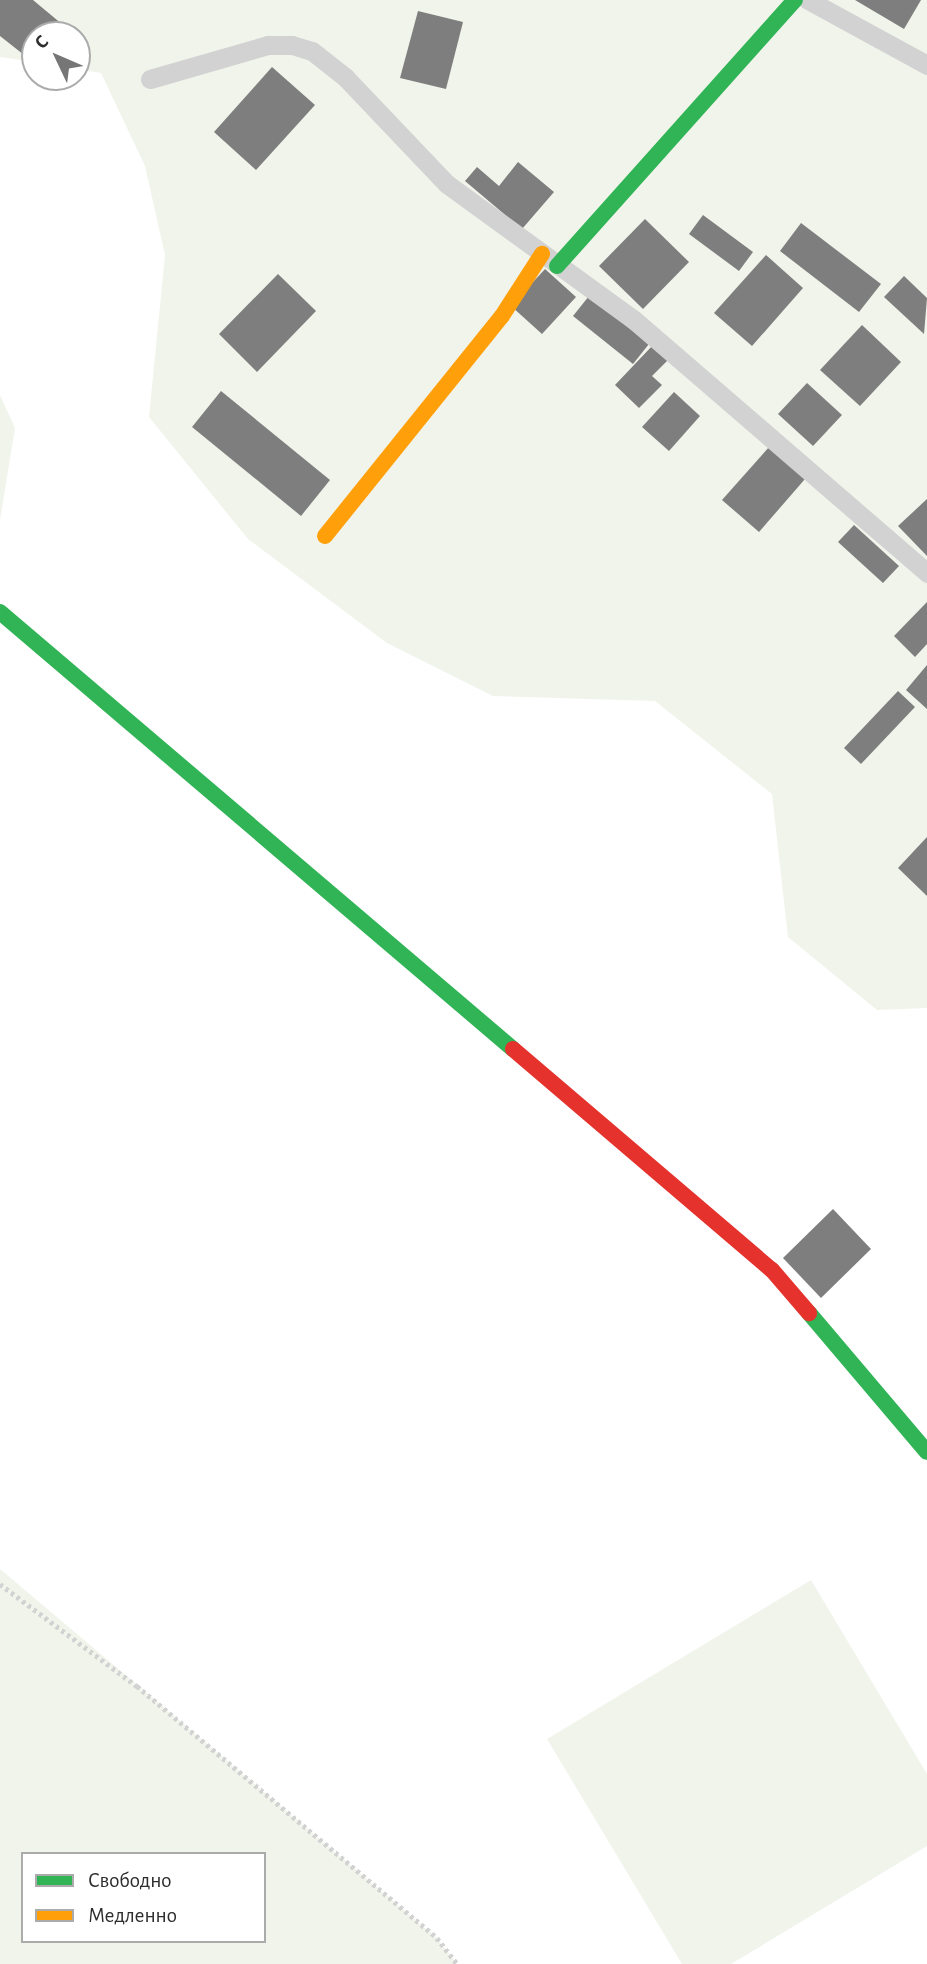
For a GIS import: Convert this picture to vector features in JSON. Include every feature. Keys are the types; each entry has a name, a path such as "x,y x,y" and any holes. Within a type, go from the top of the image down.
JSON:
{"street":[{"path":"325,536 550,260 795,0"},
{"path":"0,612 699,1205 772,1270 927,1452"}],"lane":[{"path":"808,0 927,65"},
{"path":"150,79 268,45 307,48 345,77 447,184 633,319 927,573"}],"path":[{"path":"0,1584 137,1686 437,1938 457,1964"}],"shaded area":[{"path":"0,0 927,0 927,1008 877,1010 788,937 772,794 655,701 493,696 387,643 248,539 149,417 165,255 145,166 101,73 91,71 91,21 21,21 21,60 0,57"},
{"path":"0,395 15,428 0,520"},
{"path":"0,1569 437,1938 457,1964 0,1964"},
{"path":"811,1580 927,1774 927,1846 731,1964 682,1964 547,1739"}],"building":[{"path":"0,0 33,0 58,21 21,21 21,53 0,36"},
{"path":"855,0 921,0 904,29"},
{"path":"418,11 463,22 446,89 400,78"},
{"path":"272,67 315,105 256,170 214,132"},
{"path":"518,162 554,192 522,229 465,181 477,167 499,186"},
{"path":"703,215 753,252 739,271 689,234"},
{"path":"645,219 689,262 643,309 599,266"},
{"path":"801,223 881,284 859,312 780,251"},
{"path":"766,255 803,288 752,346 714,313"},
{"path":"545,269 576,297 542,334 511,306"},
{"path":"278,274 316,311 257,372 219,334"},
{"path":"904,276 927,298 924,334 884,297"},
{"path":"589,296 649,344 633,364 573,316"},
{"path":"862,325 901,362 860,406 820,370"},
{"path":"653,345 668,360 652,376 662,385 639,408 615,385"},
{"path":"807,383 842,415 813,446 778,414"},
{"path":"221,391 330,480 301,516 192,427"},
{"path":"674,392 700,416 669,451 642,427"},
{"path":"769,447 805,479 759,532 722,500"},
{"path":"927,499 927,556 898,526"},
{"path":"854,525 899,566 883,583 838,542"},
{"path":"927,602 927,644 915,657 894,636"},
{"path":"927,665 927,709 906,690"},
{"path":"898,691 915,707 861,764 844,748"},
{"path":"927,837 927,896 898,868"},
{"path":"833,1209 871,1249 821,1298 783,1258"}],"traffic: fast":[{"path":"557,266 795,0"},
{"path":"0,612 513,1049"},
{"path":"809,1313 927,1452"}],"traffic: slow":[{"path":"325,536 502,316 542,254"}],"traffic: jam":[{"path":"513,1049 772,1270 809,1313"}]}
